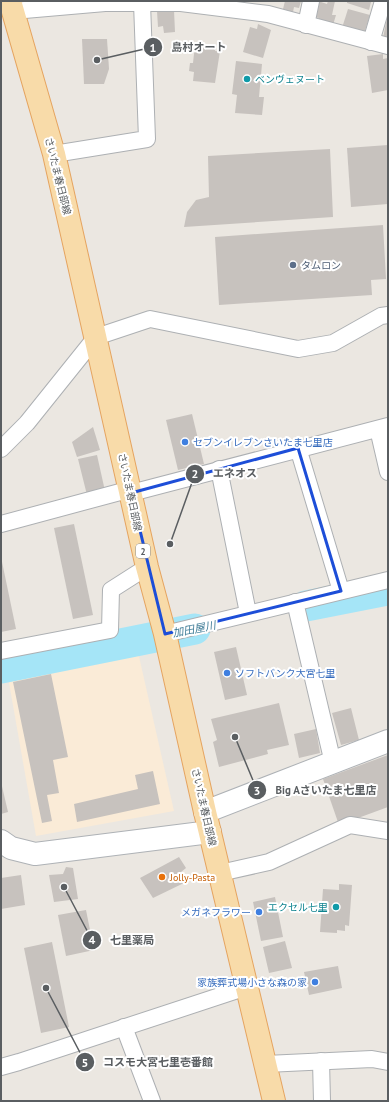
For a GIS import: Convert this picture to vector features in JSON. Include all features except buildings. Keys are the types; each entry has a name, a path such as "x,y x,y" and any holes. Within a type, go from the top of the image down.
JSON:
{"main road":[{"name":"さいたま春日部線","path":"12,6 54,154 147,567 165,634 207,822 274,1101"}],"street":[{"path":"306,25 311,1"},
{"path":"371,42 383,1"},
{"path":"54,154 147,139 142,3"},
{"path":"12,6 181,3 251,6 268,14 388,46"},
{"path":"1,449 27,423 96,337 150,319 298,349 333,343 381,316 388,315"},
{"path":"1,524 120,492 131,493 298,448 383,428 388,472"},
{"path":"298,448 341,591"},
{"path":"219,469 248,613"},
{"path":"1,651 110,630 111,590 147,567"},
{"path":"165,634 388,580"},
{"path":"295,602 333,763"},
{"path":"1,841 11,848 35,854 207,822 333,763 388,741"},
{"path":"220,873 269,862 350,825 388,831"},
{"path":"1,1067 247,988"},
{"path":"124,1027 152,1101"},
{"path":"266,1064 372,1059 388,1062"},
{"path":"321,1061 322,1101"}],"highlighted area":[{"path":"298,448 341,591 165,634 131,493"}],"shaded area":[{"path":"138,652 174,811 36,836 8,677"}],"waterway":[{"name":"加田屋川","path":"306,606 388,590"},
{"name":"加田屋川","path":"1,668 195,629"}],"place":[{"name":"島村オート","path":"97,60"},
{"name":"ベンヴェヌート","path":"247,79"},
{"name":"タムロン","path":"293,265"},
{"name":"セブンイレブンさいたま七里店","path":"185,442"},
{"name":"エネオス","path":"170,544"},
{"name":"ソフトバンク大宮七里","path":"227,673"},
{"name":"Big Aさいたま七里店","path":"235,737"},
{"name":"Jolly-Pasta","path":"162,877"},
{"name":"七里薬局","path":"64,887"},
{"name":"エクセル七里","path":"336,907"},
{"name":"メガネフラワー","path":"259,912"},
{"name":"家族葬式場小さな森の家","path":"315,982"},
{"name":"コスモ大宮七里壱番館","path":"46,988"}]}
